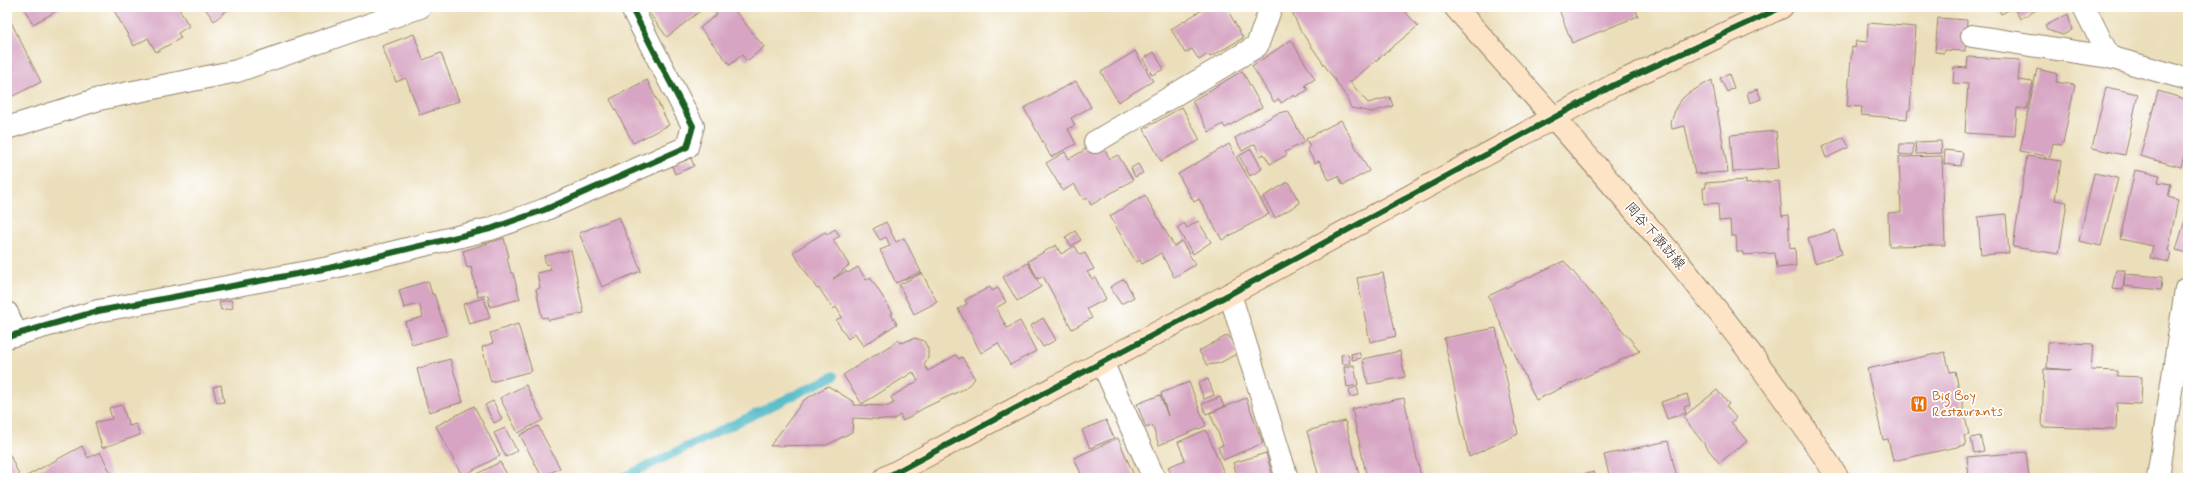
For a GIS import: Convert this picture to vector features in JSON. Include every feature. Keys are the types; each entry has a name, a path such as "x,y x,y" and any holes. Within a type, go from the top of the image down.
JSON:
{"street":[{"path":"7,128 99,99 237,71 420,7"},
{"path":"7,313 12,335 98,311 329,268 490,229 544,210 687,147 693,126 631,7"},
{"path":"1095,142 1257,46 1271,7"},
{"name":"岡谷下諏訪線","path":"1455,7 1554,119 1708,299 1808,432 1838,478"},
{"path":"885,478 1230,294 1614,85 1782,7"},
{"path":"2084,7 2109,57"},
{"path":"1972,36 2109,57 2188,80"},
{"path":"2158,478 2186,289"},
{"path":"1230,294 1287,478"},
{"path":"1102,362 1154,478"}],"building":[{"path":"23,7 64,7 33,24"},
{"path":"112,7 178,7 189,26 178,33 181,38 156,52 148,38 134,46"},
{"path":"204,7 231,7 214,21"},
{"path":"649,7 705,7 667,37 646,9"},
{"path":"716,7 732,7 764,47 747,61 742,55 730,65 700,28 717,14 713,10"},
{"path":"1207,7 1226,7 1243,38 1210,57 1208,54 1199,60 1192,49 1185,53 1171,29"},
{"path":"1290,7 1401,7 1418,26 1350,82 1368,103 1390,97 1393,106 1372,112 1351,108 1346,96 1300,30"},
{"path":"1558,7 1635,7 1638,16 1572,43"},
{"path":"1998,7 2012,7 2013,8 2001,14"},
{"path":"2014,7 2042,7 2020,19"},
{"path":"7,14 41,82 7,99"},
{"path":"2068,14 2072,30 2063,35 2047,30 2045,26"},
{"path":"1938,18 1967,20 1965,51 1945,50 1944,53 1935,52"},
{"path":"1868,23 1916,27 1910,110 1908,110 1907,119 1861,115 1862,107 1847,106 1852,47 1855,48 1856,41 1867,42"},
{"path":"414,34 423,60 441,53 459,101 420,115 406,78 396,82 382,46"},
{"path":"1291,40 1315,79 1305,85 1308,90 1295,97 1294,95 1281,103 1279,99 1274,102 1252,66"},
{"path":"1135,51 1153,81 1118,102 1101,72"},
{"path":"1154,52 1164,69 1152,75 1143,59"},
{"path":"1968,57 2020,60 2018,80 2033,82 2027,109 2017,108 2015,136 1965,133 1968,84 1953,83 1954,67 1967,68"},
{"path":"2037,69 2058,74 2056,82 2075,85 2063,143 2061,145 2053,143 2050,157 2020,151"},
{"path":"1242,71 1262,107 1225,128 1223,124 1209,132 1192,101"},
{"path":"1729,74 1734,88 1727,92 1720,78"},
{"path":"647,80 669,125 633,143 610,99"},
{"path":"1712,80 1728,172 1695,174 1685,126 1672,129 1671,123 1676,107 1681,100 1687,94"},
{"path":"1076,81 1091,107 1071,118 1075,125 1068,129 1076,144 1051,157 1024,108"},
{"path":"2106,87 2138,94 2125,155 2092,148"},
{"path":"1757,89 1761,99 1750,103 1747,93"},
{"path":"2158,91 2188,100 2188,139 2181,167 2140,156"},
{"path":"1182,107 1200,140 1161,161 1144,129"},
{"path":"1288,111 1305,142 1285,152 1287,155 1270,164 1264,154 1260,156 1255,144 1242,151 1235,138 1278,113"},
{"path":"1341,120 1369,171 1343,185 1338,176 1329,180 1319,161 1315,163 1307,149 1310,146 1306,139"},
{"path":"1776,131 1779,168 1733,172 1730,135"},
{"path":"1844,137 1849,147 1826,158 1822,147"},
{"path":"1941,141 1942,153 1916,154 1915,142"},
{"path":"1229,144 1269,214 1222,240 1199,199 1194,202 1178,174"},
{"path":"1900,144 1913,144 1913,155 1899,154"},
{"path":"1102,145 1110,159 1118,155 1133,180 1091,205 1087,198 1084,200 1074,184 1063,191 1046,163 1065,152 1069,159 1088,148"},
{"path":"1251,149 1262,169 1250,176 1239,156"},
{"path":"1945,150 1963,152 1961,166 1944,164"},
{"path":"1942,156 1945,245 1889,246 1888,213 1901,212 1899,157"},
{"path":"2027,156 2061,161 2055,200 2067,202 2059,254 2013,247"},
{"path":"691,158 694,166 675,174 672,166"},
{"path":"1138,164 1143,173 1135,177 1131,168"},
{"path":"2135,170 2160,175 2158,182 2171,184 2168,197 2178,200 2168,251 2171,252 2169,262 2150,258 2153,246 2120,239"},
{"path":"2094,173 2118,178 2101,246 2079,241"},
{"path":"1746,180 1746,184 1779,181 1782,216 1788,215 1790,249 1795,248 1796,266 1777,268 1775,253 1743,255 1743,252 1737,252 1736,236 1731,236 1730,220 1719,221 1718,203 1704,204 1703,188 1706,188 1705,183"},
{"path":"1288,182 1300,203 1275,218 1263,197"},
{"path":"1145,195 1174,246 1182,241 1195,265 1174,277 1161,253 1142,264 1140,260 1136,262 1110,216"},
{"path":"2188,210 2188,253 2176,250"},
{"path":"2006,214 2009,253 1981,255 1978,217"},
{"path":"619,217 641,271 602,287 579,233"},
{"path":"1198,221 1211,242 1193,254 1177,228 1184,223 1187,228"},
{"path":"886,222 896,242 904,238 921,272 896,283 880,250 890,246 886,237 880,240 873,229"},
{"path":"835,229 840,236 833,240 849,265 833,279 846,271 848,273 858,267 866,280 870,277 893,313 891,314 897,324 863,346 855,333 848,339 836,320 842,317 836,307 833,309 819,288 817,289 793,252 825,232 827,234"},
{"path":"1835,230 1842,254 1815,263 1808,238"},
{"path":"1075,231 1081,240 1071,246 1065,237"},
{"path":"504,238 509,257 507,258 520,299 490,307 488,295 478,297 471,267 467,268 463,251"},
{"path":"1056,245 1061,254 1075,246 1080,255 1085,253 1094,269 1087,272 1092,279 1095,277 1106,299 1087,309 1092,318 1072,329 1043,276 1038,279 1028,261"},
{"path":"571,250 584,313 549,320 547,317 542,318 536,289 540,288 537,273 551,270 549,264 546,265 544,256"},
{"path":"1564,261 1640,351 1536,400 1488,296"},
{"path":"1028,263 1041,287 1017,301 1003,277"},
{"path":"2116,270 2125,270 2123,290 2112,289"},
{"path":"922,273 937,302 914,314 899,285"},
{"path":"1383,273 1396,336 1370,342 1357,278"},
{"path":"2125,274 2162,277 2161,290 2124,286"},
{"path":"1124,279 1134,297 1121,304 1110,287"},
{"path":"428,281 432,294 434,294 447,335 412,345 405,322 423,317 419,304 404,308 399,290"},
{"path":"990,287 992,291 998,288 1006,302 996,308 1007,328 1020,321 1036,351 1010,365 998,343 981,353 958,309 967,304 965,300"},
{"path":"484,298 490,318 469,324 463,304"},
{"path":"231,300 233,308 221,310 219,302"},
{"path":"1043,318 1056,340 1043,347 1030,326"},
{"path":"518,324 532,371 491,382 482,347 493,343 490,333"},
{"path":"1496,328 1518,434 1469,457 1444,338"},
{"path":"1228,335 1238,353 1220,363 1207,365 1199,351"},
{"path":"915,338 924,341 928,349 928,358 924,364 928,371 956,355 959,359 962,357 975,379 964,389 924,408 903,421 900,415 893,420 853,418 852,432 827,445 770,446 804,400 828,386 854,402 854,405 888,406 894,403 891,397 918,381 913,372 862,404 843,375 899,340 901,343"},
{"path":"2048,342 2093,344 2091,370 2117,371 2117,376 2142,377 2141,404 2117,403 2116,429 2042,427 2044,369 2071,370 2047,368"},
{"path":"1400,351 1405,377 1368,384 1363,359"},
{"path":"1359,352 1361,358 1352,360 1351,354"},
{"name":"Big Boy Restaurants","path":"1945,352 1950,372 1955,371 1969,435 1964,436 1966,445 1893,461 1888,439 1883,440 1867,369"},
{"path":"1348,354 1350,364 1342,364 1341,355"},
{"path":"450,359 463,402 429,412 417,369"},
{"path":"1354,365 1358,385 1347,387 1344,367"},
{"path":"1208,379 1214,395 1204,399 1198,383"},
{"path":"1189,382 1206,426 1159,445 1152,425 1146,428 1137,404 1160,395 1168,416 1161,393"},
{"path":"221,385 224,402 217,403 213,387"},
{"path":"526,385 543,420 518,433 500,398"},
{"path":"1357,387 1359,395 1350,397 1349,389"},
{"path":"1717,390 1729,404 1726,406 1736,418 1731,422 1747,441 1719,463 1683,417"},
{"path":"1687,394 1690,405 1684,407 1686,413 1667,419 1661,402"},
{"path":"1220,397 1224,407 1206,414 1202,404"},
{"path":"1246,398 1263,443 1223,460 1218,447 1223,445 1210,413"},
{"path":"1404,398 1421,477 1367,478 1352,409"},
{"path":"493,401 502,419 494,423 485,405"},
{"path":"122,405 129,426 136,424 140,435 102,448 95,422 112,419 109,408"},
{"path":"474,406 500,456 462,476 436,426"},
{"path":"1106,420 1114,438 1090,448 1082,430"},
{"path":"1345,421 1360,478 1319,478 1307,431"},
{"path":"538,426 560,468 542,477 520,435"},
{"path":"505,428 517,451 506,457 494,433"},
{"path":"1206,430 1226,478 1173,478 1168,467 1185,460 1178,442"},
{"path":"1980,436 1984,451 1974,453 1971,438"},
{"path":"1118,438 1135,478 1083,478 1074,458"},
{"path":"1668,441 1677,478 1610,478 1604,455"},
{"path":"82,446 88,458 100,452 113,477 23,478"},
{"path":"7,449 20,477 19,478 7,478"},
{"path":"2187,450 2188,478 2183,478"},
{"path":"2026,452 2029,478 1969,478 1967,457"},
{"path":"1266,453 1273,478 1238,478 1233,463"},
{"path":"500,462 509,478 469,478"},
{"path":"1594,472 1595,478 1572,478 1572,477"}],"waterway":[{"path":"622,478 834,376"}],"cycle path":[{"path":"7,337 98,311 329,268 490,229 544,210 687,147 693,126 631,7"},
{"path":"885,478 1230,294 1614,85 1782,7"}],"place":[{"name":"Big Boy Restaurants","path":"1919,404"}]}
